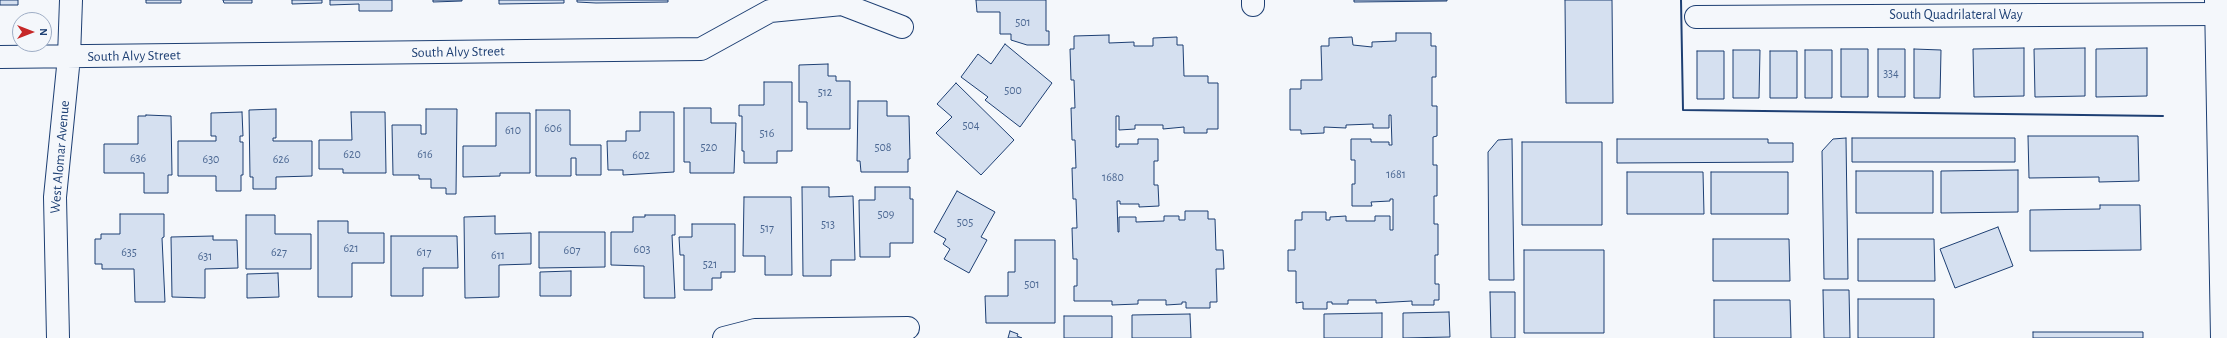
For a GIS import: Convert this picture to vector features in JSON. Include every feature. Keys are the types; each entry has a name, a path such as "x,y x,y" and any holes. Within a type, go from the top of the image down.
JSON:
{"street":[{"name":"West Alomar Avenue","path":"58,338 54,197 69,57 71,0"},
{"name":"South Alvy Street","path":"0,57 701,49 770,11 842,4 902,27"},
{"name":"South Quadrilateral Way","path":"1696,17 1764,8 2216,7"},
{"path":"2216,7 2222,120 2222,338"},
{"path":"724,338 755,330 908,328"}],"building":[{"path":"0,0 18,0 18,5 0,5"},
{"path":"146,0 181,0 181,3 146,3"},
{"path":"223,0 252,0 252,3 224,3"},
{"path":"292,0 322,0 322,3 292,4"},
{"path":"330,0 392,0 392,11 359,11 359,4 330,5"},
{"path":"433,0 462,0 462,1 433,2"},
{"path":"499,0 564,0 564,3 499,4"},
{"path":"577,0 668,0 668,2 596,3 577,2"},
{"path":"976,0 1046,0 1046,31 1049,31 1049,45 1027,45 1011,40 1011,34 1000,34 1000,12 977,12"},
{"path":"1354,0 1447,0 1447,1 1354,2"},
{"path":"1565,0 1612,0 1613,103 1566,103"},
{"path":"1396,33 1431,33 1431,46 1436,46 1436,77 1432,77 1432,106 1437,106 1437,136 1433,137 1433,165 1437,165 1437,196 1434,196 1434,224 1438,224 1438,255 1435,255 1435,284 1439,284 1439,300 1434,300 1434,305 1412,305 1412,301 1376,303 1376,300 1348,300 1348,304 1332,304 1332,302 1327,302 1327,309 1303,309 1303,302 1296,303 1296,271 1288,271 1288,250 1295,250 1295,220 1302,220 1302,212 1326,212 1326,220 1330,220 1330,217 1346,216 1346,221 1375,221 1375,216 1390,216 1390,230 1393,230 1393,199 1390,199 1390,201 1371,202 1372,206 1352,206 1352,184 1355,184 1355,160 1351,160 1351,139 1371,139 1371,142 1389,142 1389,145 1392,145 1391,115 1389,115 1389,128 1373,128 1373,124 1346,125 1346,128 1324,127 1324,133 1301,134 1301,130 1290,130 1290,89 1301,89 1301,80 1322,80 1321,46 1329,46 1329,38 1352,37 1353,45 1372,47 1372,42 1396,41"},
{"path":"1109,35 1109,43 1134,42 1134,46 1153,46 1153,38 1177,37 1177,45 1183,45 1184,76 1208,76 1208,83 1218,83 1218,129 1207,129 1207,133 1184,133 1184,127 1163,129 1163,125 1135,125 1135,129 1119,130 1119,116 1116,116 1116,147 1119,147 1119,144 1138,144 1138,139 1158,139 1158,161 1154,161 1154,185 1158,185 1159,206 1139,207 1139,204 1120,204 1120,201 1117,201 1118,232 1119,217 1136,217 1136,222 1164,221 1164,216 1179,216 1179,220 1185,220 1185,211 1208,211 1208,219 1215,219 1216,250 1223,250 1224,269 1216,269 1217,302 1210,302 1210,308 1186,308 1186,302 1182,302 1182,304 1166,305 1166,300 1138,300 1138,304 1112,305 1112,301 1074,301 1074,286 1077,286 1077,259 1073,259 1072,228 1077,228 1076,199 1073,199 1072,168 1076,168 1075,140 1072,140 1071,108 1075,108 1074,80 1071,80 1070,49 1074,49 1074,36"},
{"path":"1005,44 1052,83 1020,127 985,100 988,97 961,77 978,54 991,64"},
{"path":"2024,48 2024,96 1974,97 1973,49"},
{"path":"2085,48 2085,96 2035,97 2034,49"},
{"path":"2147,48 2147,96 2096,97 2096,49"},
{"path":"1841,49 1868,49 1868,97 1841,97"},
{"path":"1878,49 1905,49 1905,97 1878,97"},
{"path":"1914,49 1941,50 1940,98 1914,98"},
{"path":"1733,50 1760,50 1759,98 1733,98"},
{"path":"1805,50 1832,50 1832,98 1805,98"},
{"path":"1697,51 1724,51 1724,99 1697,99"},
{"path":"1770,51 1797,51 1797,98 1770,98"},
{"path":"828,64 828,76 836,76 836,81 850,81 850,129 807,129 807,102 799,102 799,65"},
{"path":"764,82 792,82 792,151 777,151 777,163 744,163 744,151 742,151 742,116 739,116 739,105 764,105"},
{"path":"956,83 1014,140 981,175 936,133 952,117 937,104"},
{"path":"858,101 887,101 887,116 909,116 910,159 908,159 908,172 861,172 860,161 857,161"},
{"path":"684,108 711,108 711,123 736,123 734,173 690,173 690,162 684,162"},
{"path":"276,109 276,138 273,138 273,141 312,141 312,176 276,177 276,189 253,189 253,177 250,177 249,110"},
{"path":"426,109 457,109 456,194 446,194 446,188 431,188 431,179 419,179 419,175 393,175 392,125 421,125 421,134 426,134"},
{"path":"536,110 570,110 570,145 601,145 601,175 576,175 576,158 571,158 571,176 536,176"},
{"path":"242,112 243,136 240,136 240,142 243,142 243,175 241,175 241,191 216,191 216,176 178,176 178,141 216,141 216,136 211,136 211,113"},
{"path":"351,112 385,112 386,173 343,173 343,169 319,169 319,140 352,140"},
{"path":"640,112 674,112 674,172 623,175 623,170 608,170 607,141 626,141 626,131 640,131"},
{"path":"496,113 530,113 530,173 500,173 500,176 463,177 463,146 496,146"},
{"path":"138,116 171,116 172,175 168,175 168,193 144,193 144,173 104,173 104,144 138,144"},
{"path":"2028,136 2138,136 2139,181 2099,182 2099,177 2029,178"},
{"path":"1846,138 1848,279 1824,279 1822,151 1833,139"},
{"path":"1852,138 2015,138 2015,162 1852,162"},
{"path":"1512,139 1514,280 1489,280 1488,152 1498,140"},
{"path":"1617,139 1768,139 1768,143 1793,143 1793,162 1617,163"},
{"path":"1522,142 1602,142 1602,225 1522,225"},
{"path":"2018,170 2018,212 1941,213 1941,171"},
{"path":"1856,171 1933,171 1933,213 1856,213"},
{"path":"1627,172 1703,172 1704,214 1627,214"},
{"path":"1711,172 1788,172 1788,214 1711,214"},
{"path":"802,187 829,187 829,197 853,196 855,260 831,260 831,276 803,276"},
{"path":"875,187 910,187 910,199 913,199 913,243 890,243 890,257 860,257 859,200 875,200"},
{"path":"957,191 995,212 981,237 987,240 969,273 944,259 950,249 943,244 946,239 934,232"},
{"path":"744,197 791,197 792,275 765,275 765,256 743,256"},
{"path":"2100,205 2140,205 2141,250 2030,251 2030,210 2100,209"},
{"path":"120,214 164,214 164,237 162,238 165,302 135,302 134,269 102,269 102,264 95,264 95,239 101,239 101,234 120,234"},
{"path":"246,215 275,215 275,234 311,234 311,269 246,269"},
{"path":"645,215 675,215 675,235 672,235 675,298 644,298 644,266 611,265 611,232 633,232 633,217 645,217"},
{"path":"495,216 495,234 531,233 531,264 499,265 499,297 465,298 464,217"},
{"path":"318,221 348,221 348,233 384,233 384,263 352,263 352,297 318,297"},
{"path":"692,224 735,224 735,272 721,272 721,278 712,278 712,290 684,290 684,255 680,255 679,237 692,237"},
{"path":"1998,227 2013,266 1955,288 1940,249"},
{"path":"539,232 605,232 605,267 539,268"},
{"path":"213,236 213,240 237,240 238,268 205,269 205,298 172,297 171,237"},
{"path":"391,236 457,236 458,268 423,268 423,296 391,296"},
{"path":"1713,239 1789,239 1790,281 1713,281"},
{"path":"1858,239 1934,239 1935,281 1858,281"},
{"path":"1015,240 1055,240 1055,323 986,323 985,296 1008,296 1008,272 1015,272"},
{"path":"1524,250 1604,250 1604,333 1524,333"},
{"path":"571,271 571,296 540,296 540,272"},
{"path":"278,273 279,297 247,298 247,274"},
{"path":"1823,290 1849,290 1850,338 1824,338"},
{"path":"1490,292 1515,292 1515,338 1491,338"},
{"path":"1858,299 1934,299 1934,338 1858,338"},
{"path":"1714,300 1790,300 1791,338 1714,338"},
{"path":"1449,312 1450,337 1403,338 1403,313"},
{"path":"1382,313 1382,338 1324,338 1324,314"},
{"path":"1190,314 1191,338 1132,338 1132,315"},
{"path":"1064,316 1112,316 1112,338 1064,338"},
{"path":"1010,331 1018,334 1017,336 1022,338 1008,338"},
{"path":"2033,332 2143,332 2143,338 2033,338"}],"wall":[{"path":"1681,0 1683,110 2163,116"}]}
